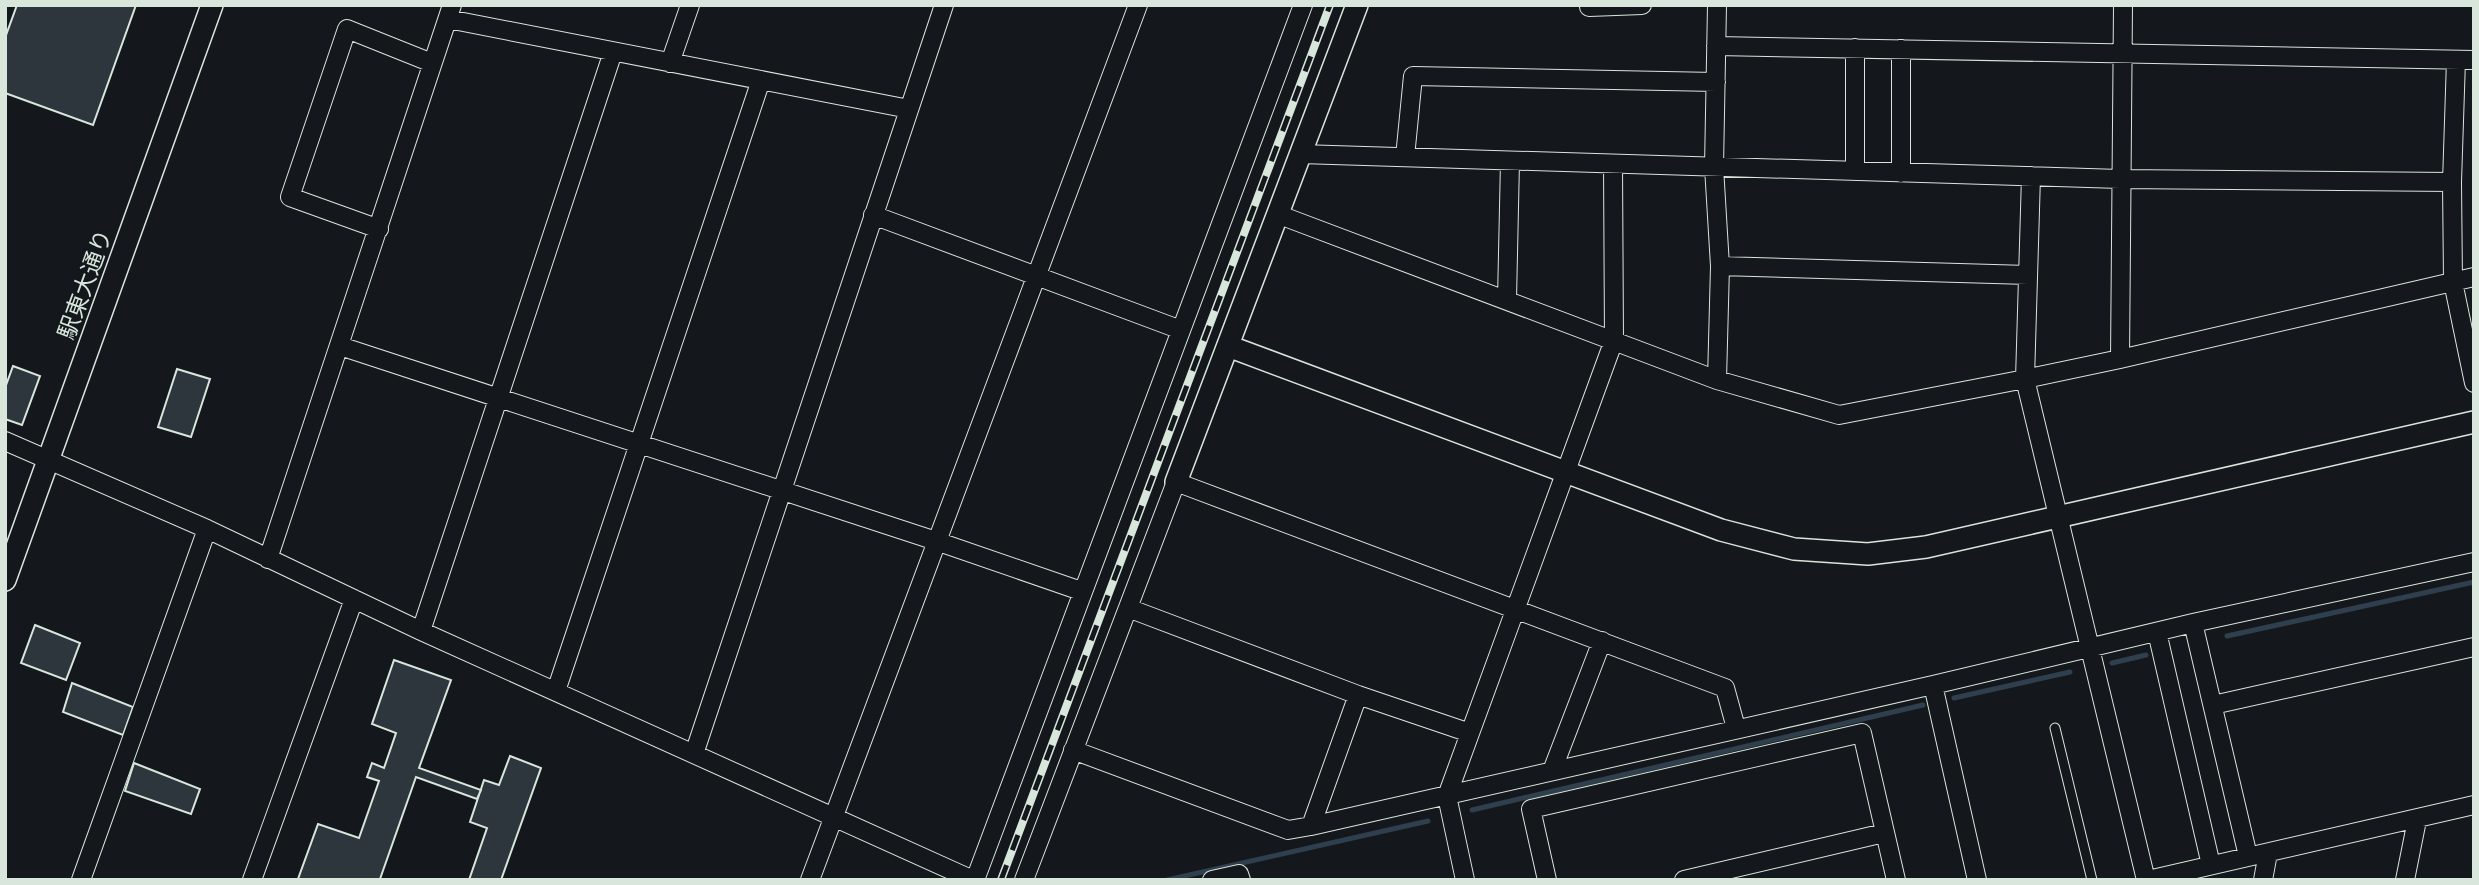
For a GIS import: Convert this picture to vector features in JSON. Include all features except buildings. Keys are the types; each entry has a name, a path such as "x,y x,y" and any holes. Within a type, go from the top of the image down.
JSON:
{"street":[{"name":"駅東大通り","path":"5,580 212,5"},
{"path":"670,63 690,5"},
{"path":"694,754 944,5"},
{"path":"810,880 1138,5"},
{"path":"5,441 207,529 421,631 974,880 1303,5"},
{"path":"1024,880 1357,5"},
{"path":"1589,7 1642,5"},
{"path":"1717,5 1714,167 1720,266 1717,380"},
{"path":"2120,359 2123,5"},
{"path":"268,559 450,12 614,52 909,109"},
{"path":"379,229 290,197 348,29 432,63"},
{"path":"1716,46 2465,60 2452,182 2453,282 2474,383"},
{"path":"1855,48 1855,171"},
{"path":"1901,49 1901,173"},
{"path":"421,631 614,52"},
{"path":"1405,157 1413,76 1716,82"},
{"path":"556,691 761,80"},
{"path":"1300,154 2120,179 2452,182"},
{"path":"1507,300 1510,160"},
{"path":"1465,880 1447,796 1614,340 1613,164"},
{"path":"2031,176 2025,379 2147,880 2474,805"},
{"path":"1277,214 1717,380 1839,415 2120,359 2474,277"},
{"path":"873,215 1181,330"},
{"path":"1720,266 2028,275"},
{"path":"341,346 783,490 1081,591"},
{"path":"1228,346 1721,530 1794,549 1868,554 1926,547 2474,422"},
{"path":"1176,482 1725,688 1736,728"},
{"path":"81,880 207,529"},
{"path":"1073,750 1288,830 1933,685 2193,623 2474,562"},
{"path":"252,880 354,599"},
{"path":"1128,608 1359,695 1470,733"},
{"path":"2193,623 2248,856"},
{"path":"2157,632 2211,865"},
{"path":"1552,771 1602,641"},
{"path":"2213,705 2474,647"},
{"path":"1933,685 1978,880"},
{"path":"1311,825 1359,695"},
{"path":"1547,880 1531,809 1862,733 1896,880"},
{"path":"2405,880 2417,820"},
{"path":"1684,880 1884,832"},
{"path":"2263,880 2268,853"},
{"path":"1212,880 1239,874 1241,880"}],"lane":[{"path":"2055,728 2092,880"}],"waterway":[{"path":"2227,636 2474,582"},
{"path":"2112,663 2146,655"},
{"path":"1954,698 2070,672"},
{"path":"1472,810 1923,705"},
{"path":"1167,880 1428,821"}],"railway":[{"path":"1001,880 1330,5"}]}
